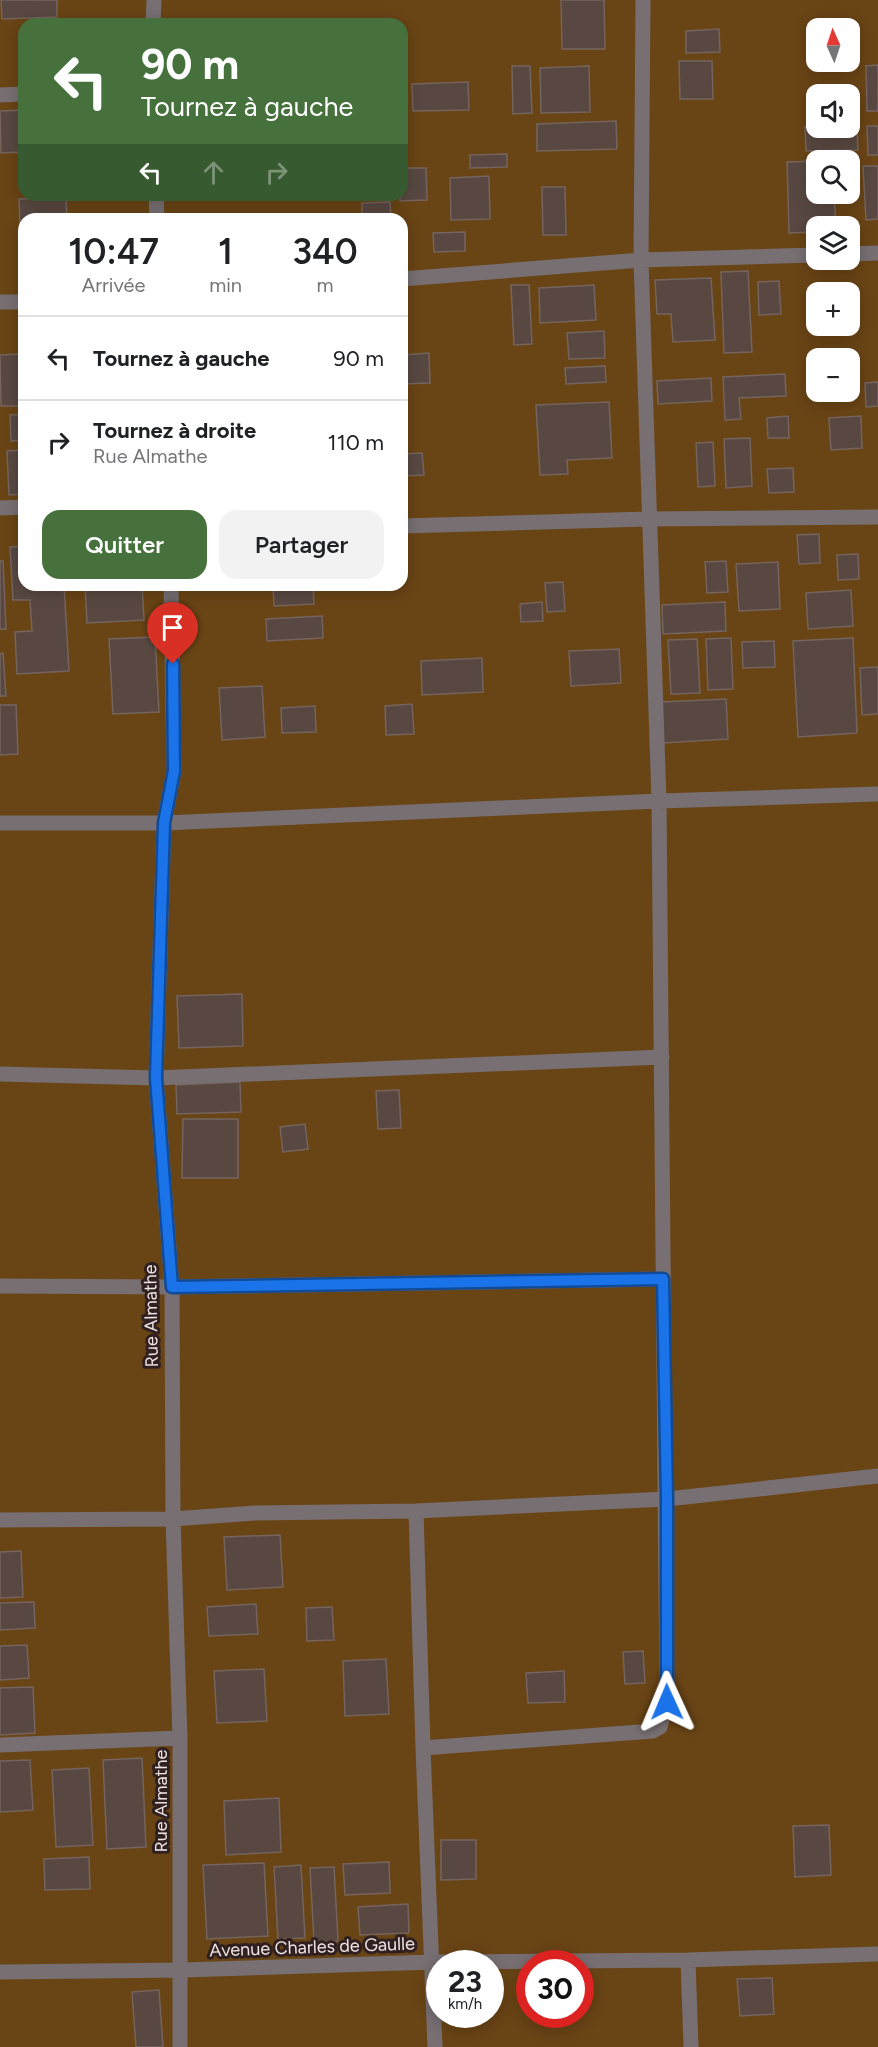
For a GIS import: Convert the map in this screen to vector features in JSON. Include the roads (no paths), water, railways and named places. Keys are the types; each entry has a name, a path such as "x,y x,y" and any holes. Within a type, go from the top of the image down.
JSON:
{"street":[{"path":"153,18 154,0"},
{"path":"423,1748 653,1731 660,1727 667,1702 667,1499 659,801 641,260 643,0"},
{"path":"0,95 18,94"},
{"path":"860,254 878,253"},
{"path":"408,279 641,260 806,255"},
{"path":"0,302 18,302"},
{"path":"0,508 18,507"},
{"path":"408,526 649,519 878,517"},
{"name":"Rue Almathe","path":"171,591 174,771 164,823 156,1078 172,1287 173,1519 180,1738 182,1970 180,2047"},
{"path":"0,823 164,823 659,801 878,794"},
{"path":"0,1074 156,1078 662,1057"},
{"path":"0,1286 172,1287 663,1279"},
{"path":"0,1520 173,1519 255,1513 416,1510 667,1499 878,1476"},
{"path":"416,1510 431,1950"},
{"path":"0,1745 180,1738"},
{"name":"Avenue Charles de Gaulle","path":"504,1961 688,1960 878,1954"},
{"path":"688,1960 691,2047"},
{"name":"Avenue Charles de Gaulle","path":"0,1972 182,1970 426,1962"},
{"path":"434,2028 435,2047"}]}
